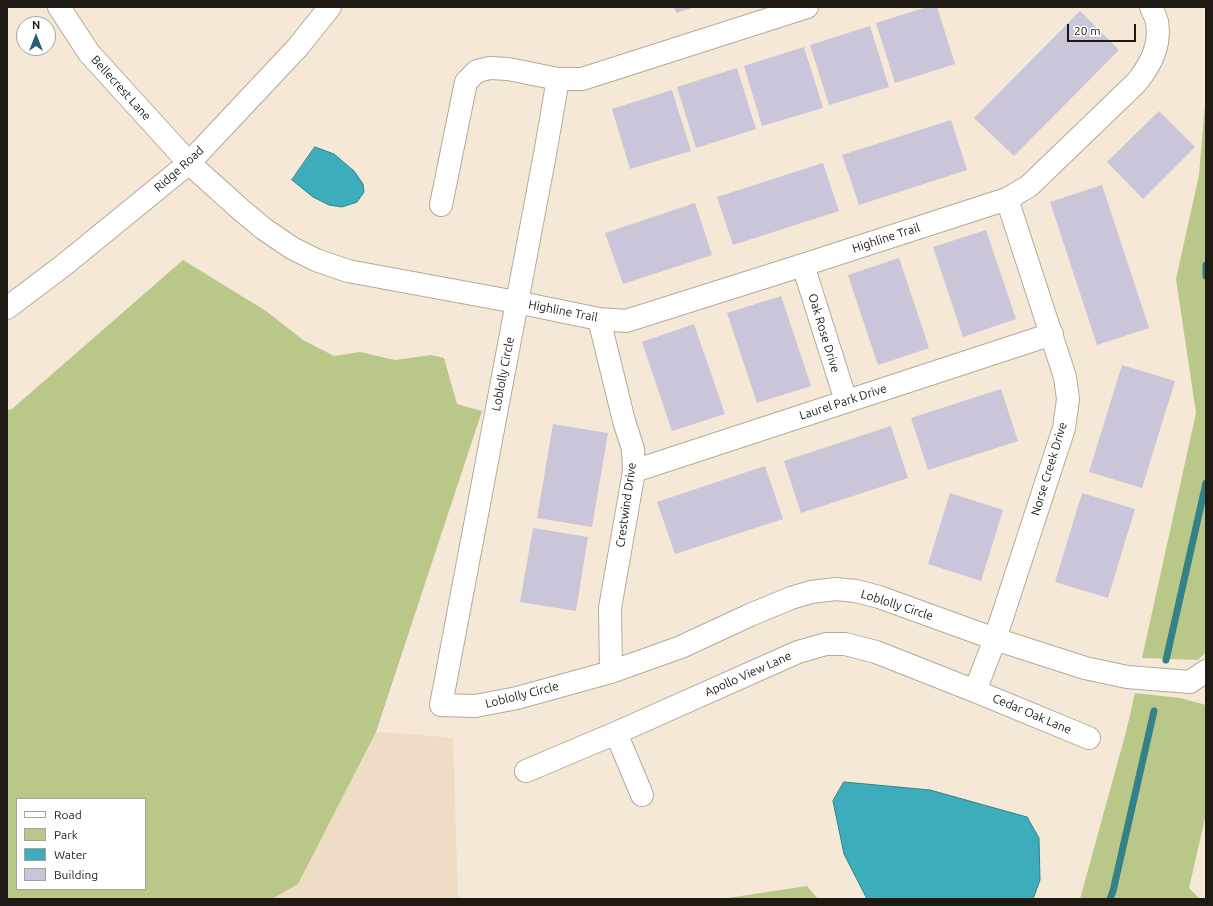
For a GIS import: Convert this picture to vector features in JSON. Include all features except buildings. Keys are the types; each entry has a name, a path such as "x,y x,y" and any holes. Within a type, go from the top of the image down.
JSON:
{"street":[{"name":"Bellecrest Lane","path":"59,7 89,53 189,163 264,230 292,248 316,260 348,271 516,302"},
{"name":"Ridge Road","path":"7,308 189,163 287,58 330,7"},
{"path":"441,205 466,82 477,71 490,68 508,69 558,79 582,79 807,7"},
{"name":"Highline Trail","path":"516,302 599,319 626,320 1007,199 1029,186 1137,82 1148,68 1157,42 1157,22 1152,7"},
{"name":"Loblolly Circle","path":"558,79 440,705 475,706 517,698 611,672 681,647 791,598 811,592 836,589 856,591 879,597 994,639 1085,668 1127,677 1201,680"},
{"name":"Norse Creek Drive","path":"975,691 994,639 1064,428 1068,399 1065,377 1052,334 1007,199"},
{"name":"Oak Rose Drive","path":"803,265 846,401"},
{"name":"Crestwind Drive","path":"599,319 624,421 633,449 634,471 610,608 611,672"},
{"name":"Laurel Park Drive","path":"634,471 1052,334"},
{"name":"Apollo View Lane","path":"526,771 616,733 798,652 826,644 845,644 876,652 975,691"},
{"name":"Cedar Oak Lane","path":"975,691 1088,738"},
{"path":"616,733 642,795"}],"shaded area":[{"path":"376,732 453,738 458,899 272,899 298,884"}],"green space":[{"path":"1206,92 1206,652 1198,660 1142,658 1196,413 1176,279 1199,175"},
{"path":"183,260 266,311 303,340 334,356 360,352 395,360 431,355 444,358 457,404 482,411 376,732 298,884 272,899 7,899 7,410 12,409"},
{"path":"1135,693 1180,698 1206,705 1206,814 1189,888 1200,899 1080,899 1126,732"},
{"path":"807,886 818,899 727,899 728,898"}],"water":[{"path":"315,147 334,154 354,171 363,184 364,192 357,202 342,207 329,205 313,197 292,180"},
{"path":"844,782 930,790 1027,817 1039,838 1040,880 1033,899 867,899 844,854 833,801"}],"waterway":[{"path":"1206,265 1206,276"},
{"path":"1166,660 1206,483"},
{"path":"1110,899 1154,711"}]}
